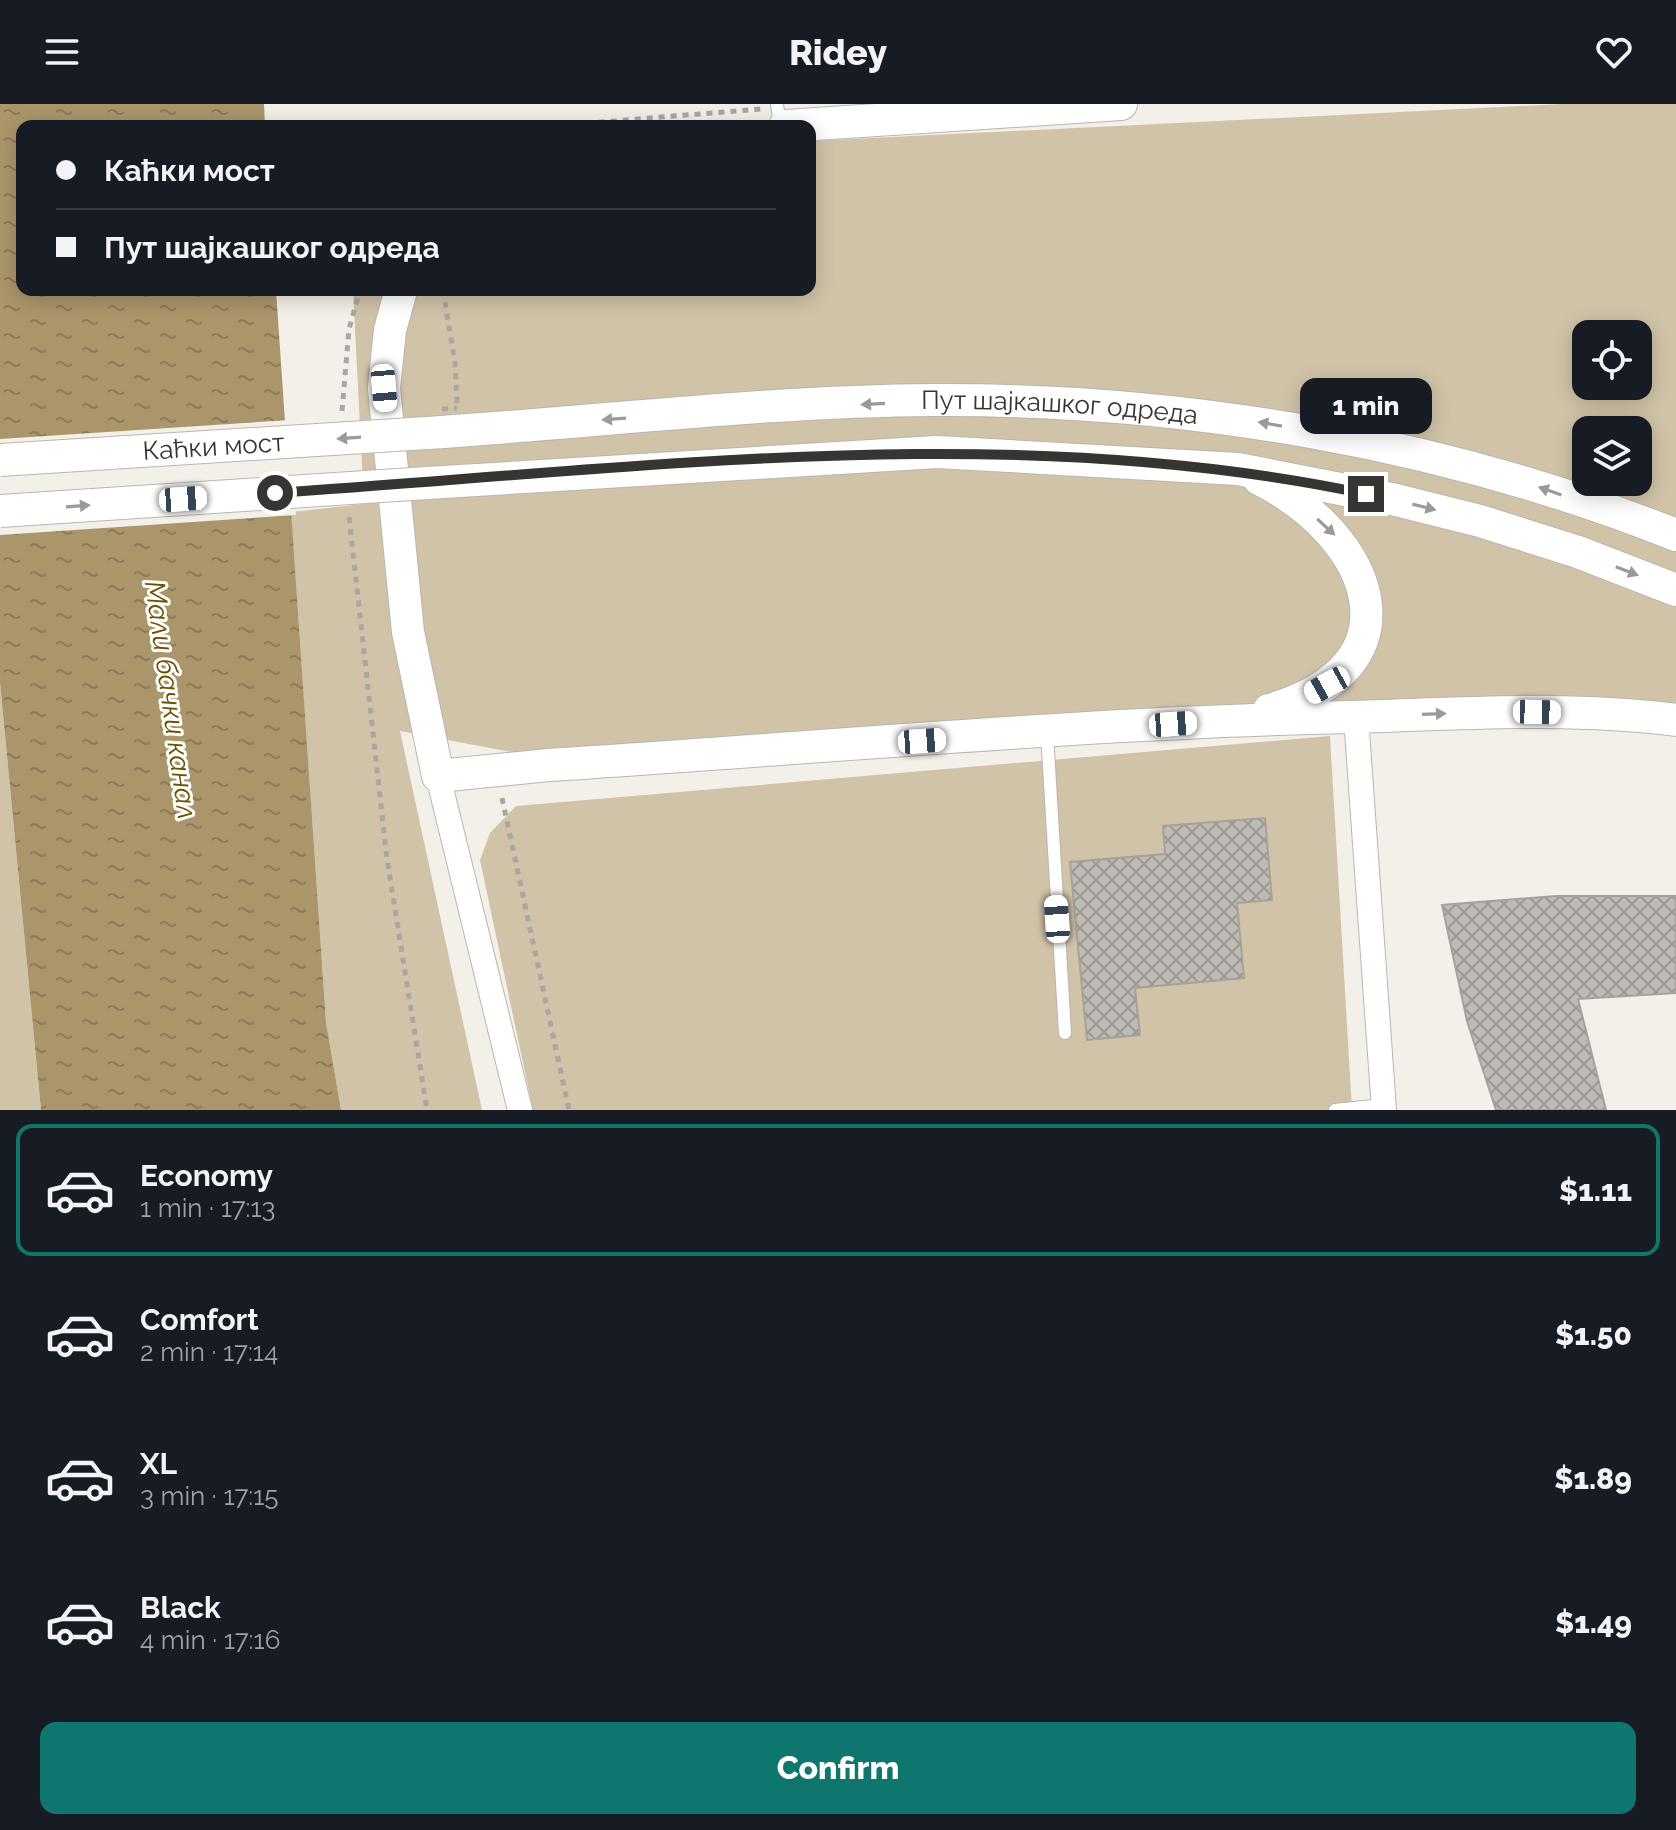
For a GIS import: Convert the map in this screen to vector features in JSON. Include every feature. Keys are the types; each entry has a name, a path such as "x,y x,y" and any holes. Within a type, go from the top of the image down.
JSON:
{"main road":[{"path":"780,116 1121,104"},
{"path":"399,296 390,330 384,388 404,602 438,776 1236,719 1505,712 1632,715 1676,720"},
{"name":"Пут шајкашког одреда","path":"427,433 935,400 1093,406 1267,423 1434,457 1506,476 1676,535"},
{"name":"Каћки мост","path":"0,460 427,433"},
{"name":"Пут шајкашког одреда","path":"427,483 937,452 1238,469 1396,500 1480,521 1578,552 1676,590"},
{"path":"1236,719 1297,702 1327,685 1349,665 1359,646 1365,612 1359,574 1349,552 1334,534 1303,506 1238,469"},
{"name":"Каћки мост","path":"0,511 427,483"},
{"path":"1349,665 1356,717"}],"street":[{"path":"1356,717 1384,1107"},
{"path":"438,776 520,1110"}],"lane":[{"path":"1047,733 1065,1033"},
{"path":"1335,1110 1384,1107"}],"path":[{"path":"688,120 780,116"},
{"path":"343,426 341,395 349,329 358,296"},
{"path":"444,296 455,363 457,408"},
{"path":"348,504 354,582 387,859 427,1110"},
{"path":"496,770 569,1110"}],"shaded area":[{"path":"1563,104 1676,104 1676,716 527,755 400,731 482,1110 341,1110 326,1022 291,512 364,504 353,296 816,296 816,141"},
{"path":"0,683 41,1110 0,1110"},
{"path":"1330,736 1352,1110 533,1110 480,860 490,833 516,806"}],"water":[{"name":"Мали бачки канал","path":"0,104 264,104 265,120 16,120 16,296 276,296 326,1022 341,1110 41,1110 0,683"}],"pier":[{"path":"289,420 296,515 0,535 0,439"}],"building":[{"path":"1265,818 1272,900 1237,903 1244,978 1135,988 1140,1035 1087,1040 1070,862 1165,854 1163,826"},
{"path":"1556,896 1676,896 1676,993 1578,999 1606,1110 1496,1110 1467,1021 1442,905"}],"route":[{"path":"275,493 937,452 1238,469 1366,494"}]}
